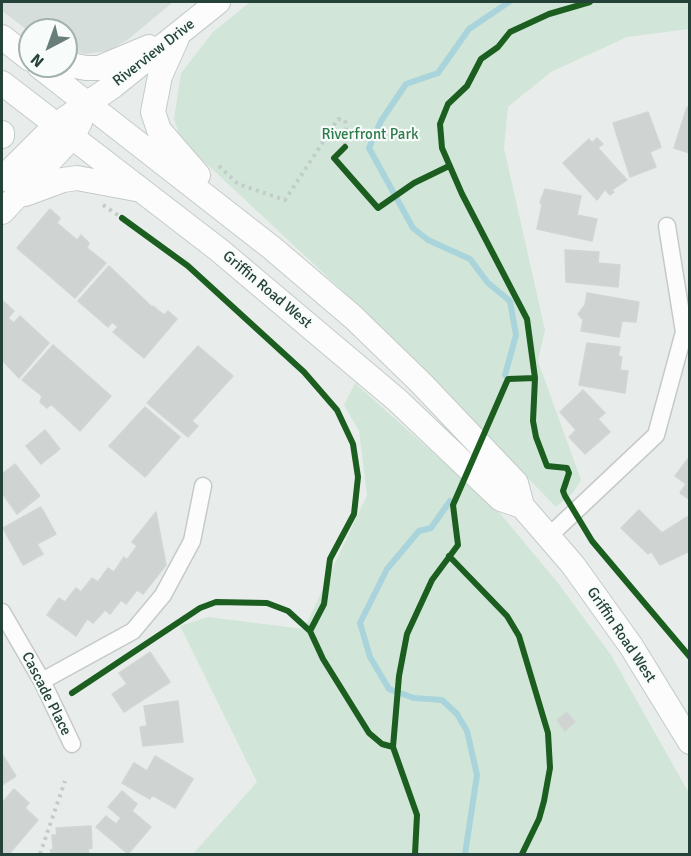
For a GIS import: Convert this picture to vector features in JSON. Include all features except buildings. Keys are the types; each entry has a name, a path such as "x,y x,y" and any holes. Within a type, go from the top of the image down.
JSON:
{"main road":[{"name":"Riverview Drive","path":"89,104 218,2"},
{"path":"78,67 99,68 179,34"},
{"path":"179,34 156,90 153,104 154,121 167,141 232,216"},
{"path":"2,36 18,43"},
{"path":"2,36 18,49"},
{"name":"Griffin Road West","path":"55,78 232,216 353,317 421,383 516,483 522,506 549,536 632,646 690,742"},
{"name":"Griffin Road West","path":"2,84 219,250 337,348 450,448 501,499 522,506"},
{"path":"9,205 64,131 89,104"},
{"path":"2,179 64,131"},
{"path":"9,205 63,180 77,178 142,190"}],"street":[{"path":"549,536 656,435 684,332 667,226"},
{"path":"42,681 133,631 163,595 192,542 203,486"},
{"name":"Cascade Place","path":"2,612 42,681 72,744"}],"path":[{"path":"215,163 238,184 285,200 338,119 345,120 346,125 345,147 339,153"},
{"path":"122,218 132,224"},
{"path":"40,855 65,781"}],"shaded area":[{"path":"2,2 173,2 130,38 109,51 85,54 78,52 78,18 18,18 18,23 2,11"}],"green space":[{"name":"Riverfront Park","path":"250,2 689,2 689,29 627,37 551,72 508,107 504,148 545,330 538,361 581,480 572,494 556,507 379,325 181,140 174,119 181,73 213,32"},
{"path":"355,383 498,511 558,583 611,655 689,793 689,854 193,854 257,782 180,626 208,617 304,629 367,495 359,431 344,405"}],"waterway":[{"path":"505,375 516,335 510,301 488,283 470,259 428,240 413,228 369,148 381,121 406,84 438,73 469,29 509,2"},
{"path":"450,501 431,528 419,531 387,569 360,623 370,657 389,689 414,698 442,700 457,714 467,731 477,775 465,854"}],"cycle path":[{"path":"590,2 549,14 510,32 498,47 481,59 467,86 448,104 440,124 442,148 462,194 527,319 535,378 533,421 536,437 547,466 567,468 569,473 563,491 592,541 690,657"},
{"path":"345,147 334,158 378,208 414,183 449,166"},
{"path":"122,218 188,266 304,372 337,410 353,444 358,477 354,514 330,559 324,604 310,631"},
{"path":"415,854 417,815 393,747 399,676 407,634 432,580 458,545 453,505 508,379 535,378"},
{"path":"449,556 507,616 519,636 548,733 550,768 544,801 539,819 522,854"},
{"path":"72,693 200,608 216,602 267,603 288,611 310,631 323,659 369,733 382,744 393,747"}]}
